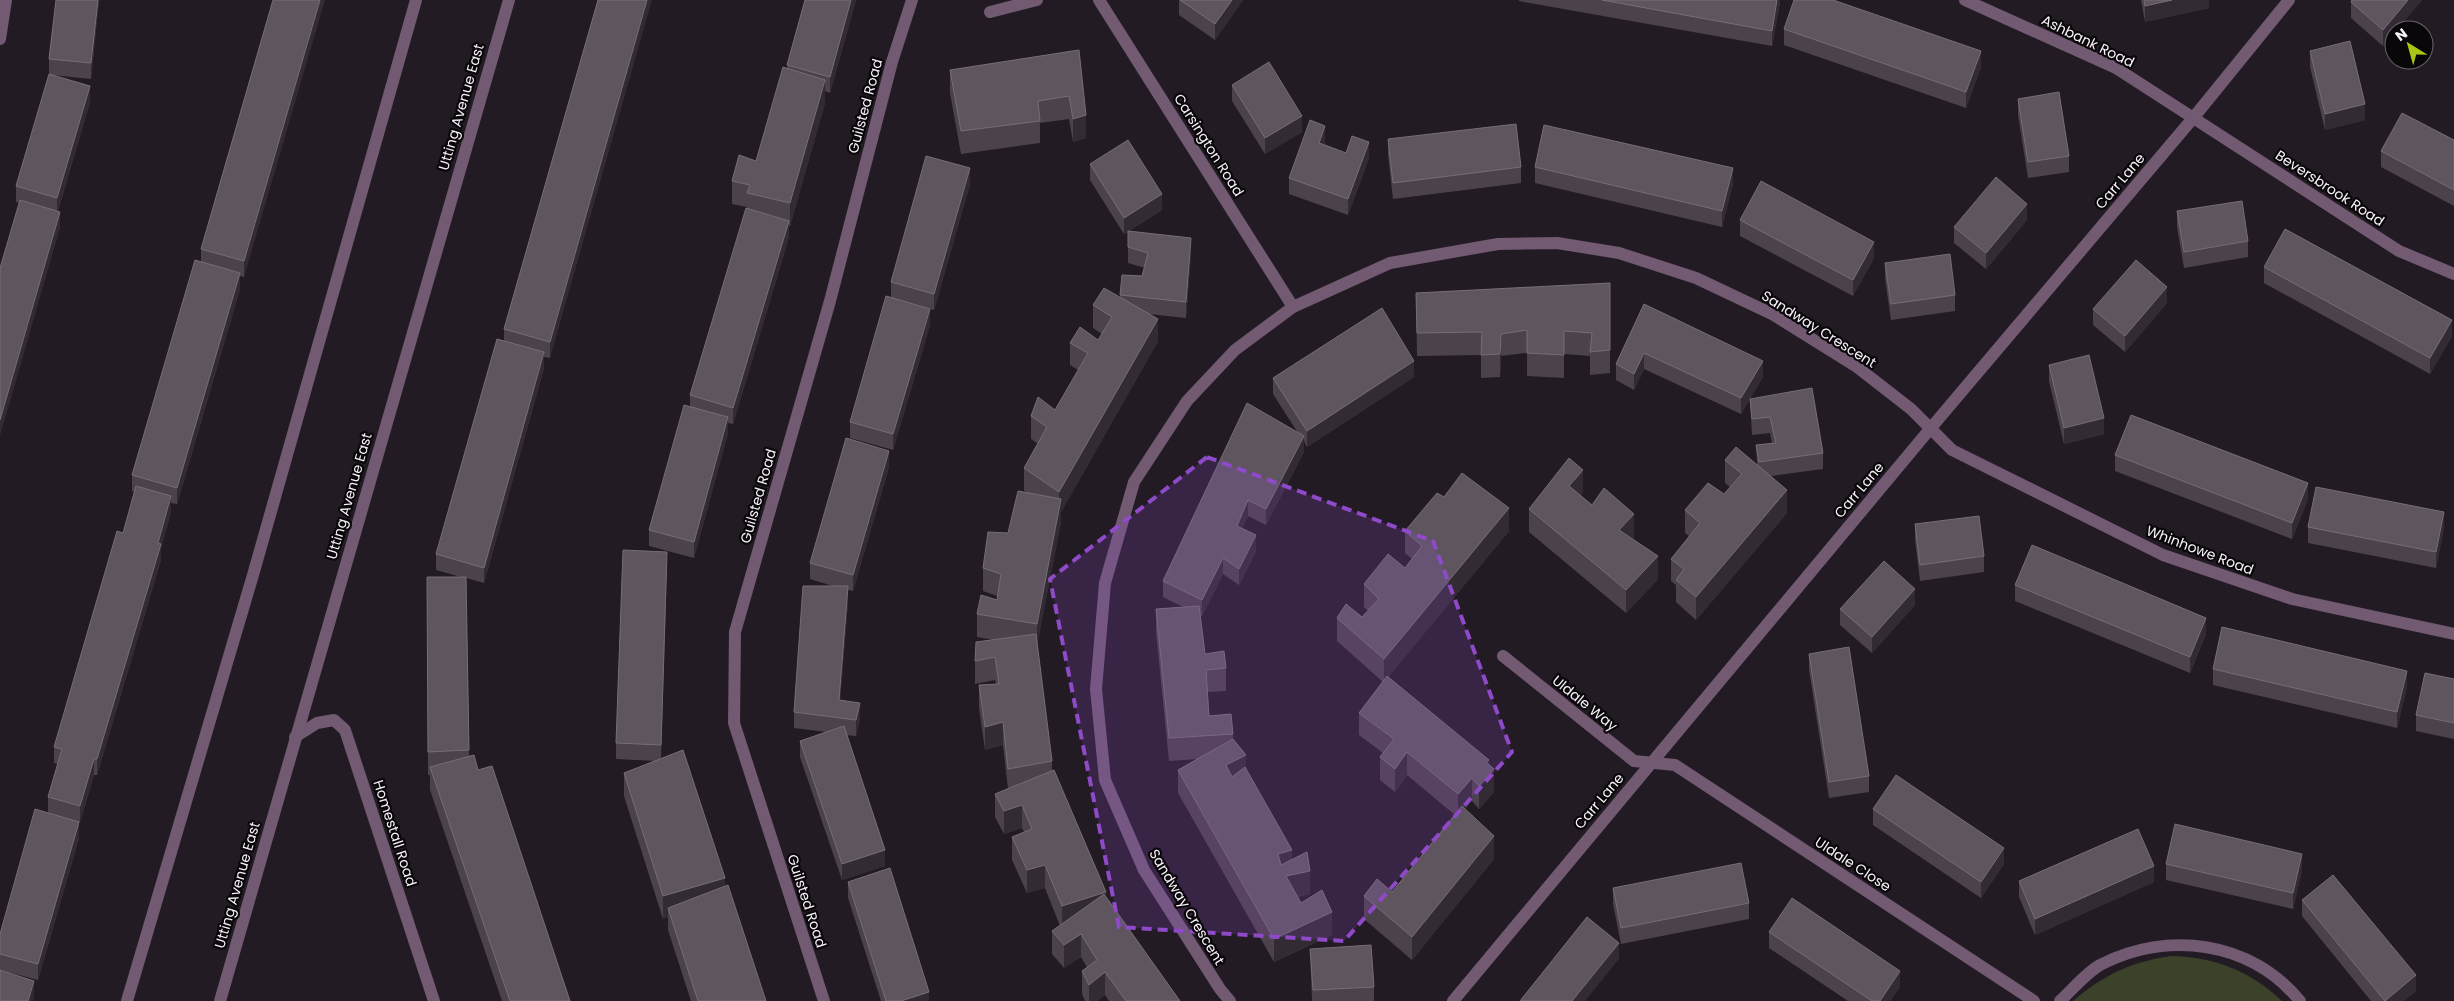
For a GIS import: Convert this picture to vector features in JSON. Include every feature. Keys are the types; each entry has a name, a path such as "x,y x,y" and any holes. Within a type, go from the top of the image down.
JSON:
{"street":[{"path":"0,40 6,0"},
{"path":"127,1001 256,565 416,0"},
{"name":"Utting Avenue East","path":"220,1001 509,0"},
{"name":"Guilsted Road","path":"824,1001 734,723 735,632 830,301 892,62 912,0"},
{"path":"990,12 1037,0"},
{"name":"Carsington Road","path":"1099,0 1293,307"},
{"name":"Ashbank Road","path":"1965,0 2116,68 2194,117"},
{"name":"Carr Lane","path":"1453,1001 1930,429 2194,117 2289,0"},
{"name":"Beversbrook Road","path":"2194,117 2399,251 2454,274"},
{"name":"Sandway Crescent","path":"1230,1001 1220,989 1144,870 1105,780 1096,689 1105,583 1134,482 1187,401 1235,350 1293,307 1390,263 1498,244 1557,244 1619,253 1696,278 1772,314 1857,366 1911,409 1930,429"},
{"name":"Whinhowe Road","path":"1930,429 1952,450 2163,555 2292,599 2454,634"},
{"name":"Uldale Way","path":"1503,656 1634,761 1652,761"},
{"name":"Homestall Road","path":"295,737 317,723 334,720 345,730 434,1001"},
{"name":"Uldale Close","path":"1652,761 1675,764 2034,1001"},
{"path":"2060,1001 2099,966 2152,946 2201,945 2254,962 2285,982 2300,1001"}],"highlighted area":[{"path":"1207,457 1433,541 1512,752 1344,941 1119,927 1050,579"}],"green space":[{"path":"2171,956 2202,959 2231,968 2257,981 2282,1001 2073,1001 2118,971 2143,962"}],"building":[{"path":"56,0 98,0 91,63 49,59"},
{"path":"273,0 320,0 244,261 201,249"},
{"path":"598,0 647,0 550,342 504,329"},
{"path":"805,0 851,0 830,77 787,65"},
{"path":"1180,0 1232,0 1215,24"},
{"path":"1602,0 1777,0 1772,31"},
{"path":"1794,0 1833,0 1981,51 1966,92 1784,29"},
{"path":"2144,0 2172,0 2145,6"},
{"path":"2352,0 2408,0 2391,20 2384,20 2383,30 2351,2"},
{"path":"2350,41 2365,104 2325,114 2310,51"},
{"path":"1079,50 1086,115 1073,119 1069,96 1038,101 1040,121 961,131 950,70"},
{"path":"1269,62 1302,116 1265,138 1232,85"},
{"path":"783,67 825,80 790,203 747,193 750,185 732,181 739,155 756,161"},
{"path":"49,74 90,86 57,198 16,186"},
{"path":"2059,92 2069,156 2028,162 2018,99"},
{"path":"2402,113 2454,140 2454,190 2381,151"},
{"path":"1310,120 1325,126 1319,143 1346,153 1352,136 1369,142 1348,199 1289,178"},
{"path":"1516,124 1521,167 1393,183 1388,139"},
{"path":"1544,125 1733,168 1722,211 1535,167"},
{"path":"1128,140 1162,194 1124,218 1090,164"},
{"path":"926,156 970,168 934,294 891,282"},
{"path":"1996,177 2027,204 1986,253 1954,227"},
{"path":"1761,181 1874,242 1853,280 1740,220"},
{"path":"20,200 60,212 0,420 0,268"},
{"path":"2242,201 2248,241 2184,252 2177,211"},
{"path":"746,208 789,221 733,408 690,395"},
{"path":"2285,229 2452,320 2430,358 2264,267"},
{"path":"1128,231 1191,238 1186,302 1120,295 1122,275 1142,276 1148,253 1128,247"},
{"path":"1950,254 1955,295 1891,304 1885,263"},
{"path":"195,260 240,273 177,488 132,475"},
{"path":"2136,260 2167,287 2125,336 2093,309"},
{"path":"1610,283 1610,350 1590,352 1592,333 1564,331 1564,355 1527,353 1527,330 1501,334 1500,354 1481,355 1482,332 1417,333 1416,293"},
{"path":"1104,288 1158,319 1059,492 1024,468 1047,427 1031,416 1038,397 1055,410 1088,353 1070,343 1080,327 1098,340 1112,317 1093,305"},
{"path":"886,296 930,309 893,434 850,422"},
{"path":"1644,304 1763,361 1741,398 1644,353 1634,374 1616,364"},
{"path":"1382,308 1414,361 1307,431 1273,378"},
{"path":"497,339 544,352 484,568 436,554"},
{"path":"2089,355 2104,418 2064,428 2049,365"},
{"path":"1812,388 1823,453 1759,462 1756,445 1776,443 1770,417 1752,419 1750,399"},
{"path":"1247,403 1304,436 1266,509 1248,500 1237,526 1256,535 1239,569 1223,558 1202,600 1163,581"},
{"path":"684,405 728,417 694,542 649,530"},
{"path":"2131,415 2308,483 2292,523 2115,455"},
{"path":"846,438 889,451 853,575 810,563"},
{"path":"1736,447 1787,490 1696,597 1676,580 1684,569 1671,559 1700,523 1685,510 1708,483 1724,494 1742,474 1725,460"},
{"path":"1569,458 1583,470 1569,486 1592,505 1604,488 1634,514 1619,530 1658,556 1626,590 1529,509"},
{"path":"1462,473 1509,508 1384,659 1337,618 1346,604 1362,617 1379,599 1364,584 1388,554 1405,568 1422,546 1405,531 1437,493 1444,497"},
{"path":"136,486 171,496 158,543 161,544 97,759 94,759 80,806 48,797 62,749 54,747 117,531 123,533"},
{"path":"2316,487 2444,512 2436,552 2308,527"},
{"path":"1018,491 1061,499 1037,624 977,614 981,595 997,600 1001,574 983,568 988,532 1008,533"},
{"path":"1979,516 1984,556 1920,565 1915,524"},
{"path":"2032,545 2206,618 2190,657 2015,585"},
{"path":"623,550 667,552 661,745 616,743"},
{"path":"1884,561 1915,589 1872,637 1840,609"},
{"path":"427,577 466,577 469,750 428,752"},
{"path":"803,586 848,586 839,700 860,703 856,720 794,712"},
{"path":"1199,606 1205,654 1224,651 1226,668 1206,670 1209,716 1231,714 1233,734 1169,738 1156,609"},
{"path":"2222,627 2407,671 2397,712 2213,669"},
{"path":"1036,634 1052,761 1008,769 1003,722 985,727 979,685 999,684 995,657 975,661 976,642"},
{"path":"1849,647 1869,776 1829,782 1809,654"},
{"path":"2425,673 2454,679 2454,723 2416,715"},
{"path":"1387,676 1489,760 1486,762 1494,769 1479,786 1472,778 1458,794 1407,752 1395,769 1380,757 1394,739 1359,713"},
{"path":"844,726 885,850 842,864 800,741"},
{"path":"1233,739 1246,755 1226,765 1232,777 1245,767 1292,850 1278,854 1281,865 1307,852 1310,871 1286,876 1301,903 1322,890 1332,912 1274,939 1178,770"},
{"path":"683,750 725,878 663,896 624,773"},
{"path":"474,755 478,770 492,766 570,1001 510,1001 430,767"},
{"path":"1054,770 1106,892 1062,906 1045,865 1027,870 1012,837 1032,829 1022,805 1004,811 995,794"},
{"path":"1896,775 2004,848 1981,882 1873,809"},
{"path":"1462,806 1494,836 1412,937 1364,896 1377,879 1392,892"},
{"path":"35,809 79,822 38,964 0,954 0,934"},
{"path":"2175,824 2302,854 2293,893 2166,864"},
{"path":"2138,829 2154,866 2035,919 2019,881"},
{"path":"1741,863 1749,903 1621,928 1613,888"},
{"path":"890,868 929,992 901,1001 886,1001 848,882"},
{"path":"2333,875 2416,975 2385,1001 2302,900"},
{"path":"728,885 766,1001 698,1001 668,908"},
{"path":"1104,894 1180,1001 1126,1001 1105,972 1089,985 1082,971 1097,960 1081,934 1064,945 1052,931"},
{"path":"1792,898 1900,971 1880,1001 1872,1001 1769,932"},
{"path":"1587,917 1619,943 1572,1001 1520,1001"},
{"path":"1371,945 1374,987 1313,990 1310,949"},
{"path":"0,970 34,981 28,1001 0,1001"}]}
